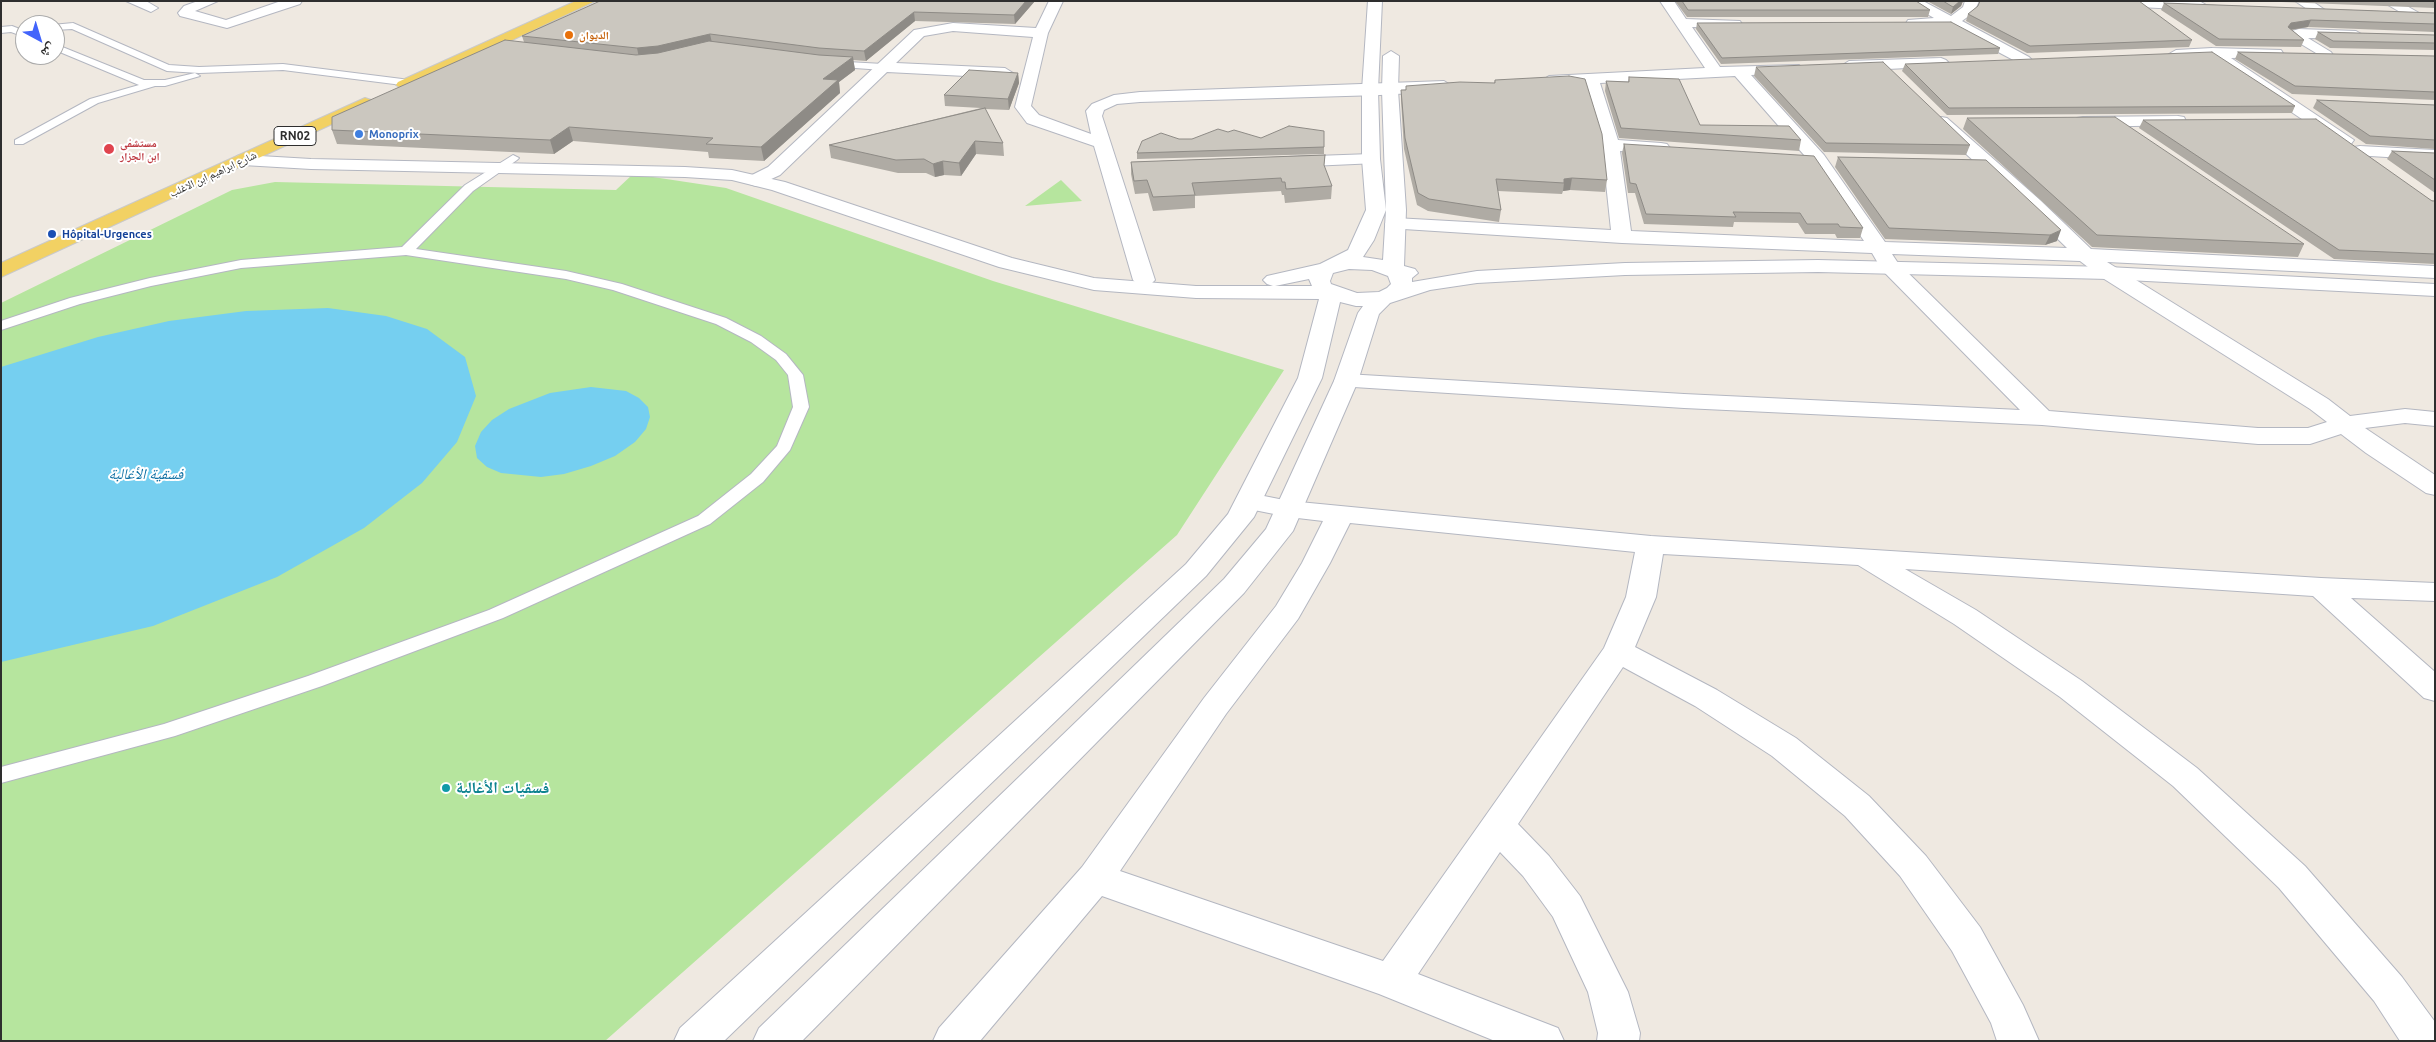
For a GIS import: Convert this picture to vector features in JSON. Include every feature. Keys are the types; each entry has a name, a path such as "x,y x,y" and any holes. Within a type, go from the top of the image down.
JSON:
{"main road":[{"name":"شارع ابراهيم ابن الاغلب","path":"1,271 588,1"}],"street":[{"path":"133,1 151,8"},
{"path":"211,1 189,9 185,13 227,24 295,1"},
{"path":"1056,1 1041,33 1029,75 1023,107 1027,114 1044,124 1102,143"},
{"path":"695,1041 1196,570 1240,517 1310,378 1331,276 1355,254 1364,240 1376,210 1371,159 1370,90 1375,1"},
{"path":"1667,1 1715,71"},
{"path":"1912,1 2024,60"},
{"path":"1920,40 1898,23 1952,22 1968,9 1972,1"},
{"path":"2302,1 2318,10"},
{"path":"2137,2 2218,6"},
{"path":"2137,2 2160,19"},
{"path":"2385,7 2410,14 2435,14"},
{"path":"2288,9 2336,11"},
{"path":"2410,14 2432,34"},
{"path":"1681,24 1748,24"},
{"path":"756,180 774,171 919,33 931,29 953,27 1041,33"},
{"path":"2326,55 2293,35 2299,33 2366,35"},
{"path":"2191,39 2317,120 2382,167"},
{"path":"774,1041 1234,586 1279,531 1346,381 1369,314 1390,287 1395,224 1390,90 1392,40"},
{"path":"1836,67 1954,62 1934,51"},
{"path":"2158,54 2346,55"},
{"path":"1996,61 2043,59"},
{"path":"1885,65 1904,84"},
{"path":"883,67 1029,75"},
{"path":"1532,82 1715,71 1807,68"},
{"path":"1738,70 1818,159 1878,246 1889,266 2042,418"},
{"path":"1591,79 1611,145 1622,237"},
{"path":"1144,280 1102,143 1094,111 1098,107 1114,100 1140,97 1390,90 1464,85"},
{"path":"2288,101 2318,102"},
{"path":"1961,122 1936,116 2084,255 2108,273 2319,404 2375,448 2435,487"},
{"path":"2067,122 2195,120"},
{"path":"2289,120 2317,120"},
{"path":"2116,122 2140,138"},
{"path":"1611,145 1680,150"},
{"path":"266,149 505,164 714,173 756,180 1006,263 1094,284 1179,291 1331,276 1362,262 1375,264 1390,287"},
{"path":"2360,151 2435,155"},
{"path":"1798,158 1838,160"},
{"path":"1271,163 1371,159"},
{"path":"243,160 505,164 709,163 774,171 1089,273 1144,280 1250,282 1331,276 1356,300 1390,287 1477,277 1625,269 1889,266 2108,273 2435,290"},
{"path":"1958,162 1988,163"},
{"path":"1110,168 1129,168"},
{"path":"1395,224 1622,237 1878,246 2435,272"},
{"path":"2303,250 2327,266"},
{"path":"1346,381 1674,400 2042,418 2285,437 2310,436 2346,424 2405,416 2435,418"},
{"path":"1249,500 1289,509 1340,515 1651,545 1865,556 2321,587 2435,592"},
{"path":"954,1041 1095,878 1215,706 1286,612 1316,563 1340,515"},
{"path":"1391,981 1618,651 1641,597 1651,545"},
{"path":"1865,556 1965,617 2071,689 2185,777 2292,877 2388,989 2424,1041"},
{"path":"2321,587 2435,690"},
{"path":"1618,651 1706,698 1784,747 1858,806 1913,866 1966,939 2009,1018 2018,1041"},
{"path":"1498,826 1536,866 1567,907 1590,951 1608,992 1619,1033 1618,1041"},
{"path":"1095,878 1391,981 1543,1041"}],"lane":[{"path":"65,26 73,26 166,68 199,70 283,67 410,83"},
{"path":"1,30 15,31"},
{"path":"1,38 15,35"},
{"path":"489,46 508,49"},
{"path":"65,51 143,84 153,84"},
{"path":"821,63 883,67"},
{"path":"19,142 94,102 153,84 230,68"},
{"path":"406,251 468,188 505,164"},
{"path":"1,326 75,301 150,282 241,264 406,251 566,275 617,287 721,321 756,339 781,357 795,375 801,407 784,447 757,478 704,520 496,614 168,731 1,775"}],"green space":[{"name":"فسقيات الأغالبة","path":"633,174 726,188 993,281 1284,370 1177,535 605,1041 1,1041 1,303 232,190 275,182 616,190"},
{"path":"1061,180 1082,201 1025,206"}],"water":[{"name":"فسقية الأغالبة","path":"328,308 386,316 427,329 465,357 476,396 457,442 422,483 364,528 277,577 153,626 1,662 1,367 98,337 169,321 246,311"},
{"path":"591,387 626,391 639,398 648,407 650,417 646,429 635,442 615,456 564,474 541,477 501,473 487,467 477,458 475,446 481,432 492,420 509,409 550,393"}],"building":[{"path":"600,1 1026,1 1014,15 914,12 864,51 819,48 710,34 658,46 637,48 522,36"},
{"path":"1682,1 1916,1 1930,10 1688,10"},
{"path":"1943,1 1960,1 1953,7"},
{"path":"1980,1 2139,1 2192,40 2030,46 1968,14 1978,6"},
{"path":"2164,3 2435,13 2435,24 2311,20 2291,23 2288,27 2304,40 2219,39"},
{"path":"1951,22 2000,48 1722,58 1697,23"},
{"path":"2318,32 2435,35 2435,43 2333,41"},
{"path":"505,40 636,55 658,53 709,41 819,55 853,57 823,79 838,80 761,147 706,144 713,138 569,127 550,140 332,130 332,117"},
{"path":"2212,52 2295,106 1949,108 1905,64"},
{"path":"2238,52 2435,56 2435,92 2295,86"},
{"path":"1883,62 1970,145 1826,143 1756,67"},
{"path":"969,70 1018,73 1008,99 944,95"},
{"path":"1569,76 1585,79 1602,134 1607,180 1572,178 1564,179 1564,183 1496,179 1501,210 1429,199 1418,193 1405,138 1401,90 1406,90 1406,86 1460,82 1495,83 1495,80"},
{"path":"1629,77 1679,79 1700,125 1789,126 1801,140 1621,128 1606,81 1629,82"},
{"path":"2317,100 2435,105 2435,140 2370,136"},
{"path":"985,108 1003,143 975,141 959,163 943,161 933,164 924,159 896,160 829,145"},
{"path":"2115,117 2304,244 2097,235 1967,118"},
{"path":"2316,119 2432,201 2435,201 2435,254 2339,250 2143,120"},
{"path":"1289,126 1324,131 1324,147 1137,153 1142,141 1161,133 1179,139 1192,139 1218,129 1228,132 1234,130 1261,138"},
{"path":"1624,144 1814,156 1863,228 1840,227 1838,224 1807,224 1800,213 1733,212 1736,217 1646,214 1636,184 1630,183"},
{"path":"2392,151 2435,153 2435,180"},
{"path":"1325,155 1324,165 1332,186 1286,189 1285,182 1282,182 1281,178 1192,183 1195,195 1153,197 1147,180 1134,181 1131,162"},
{"path":"1838,157 1986,160 2061,230 2050,235 1889,228"}],"place":[{"name":"الديوان","path":"569,35"},
{"name":"Monoprix","path":"359,134"},
{"name":"مستشفى ابن الجزار","path":"109,149"},
{"name":"Hôpital-Urgences","path":"52,234"},
{"name":"فسقيات الأغالبة","path":"446,788"}]}
